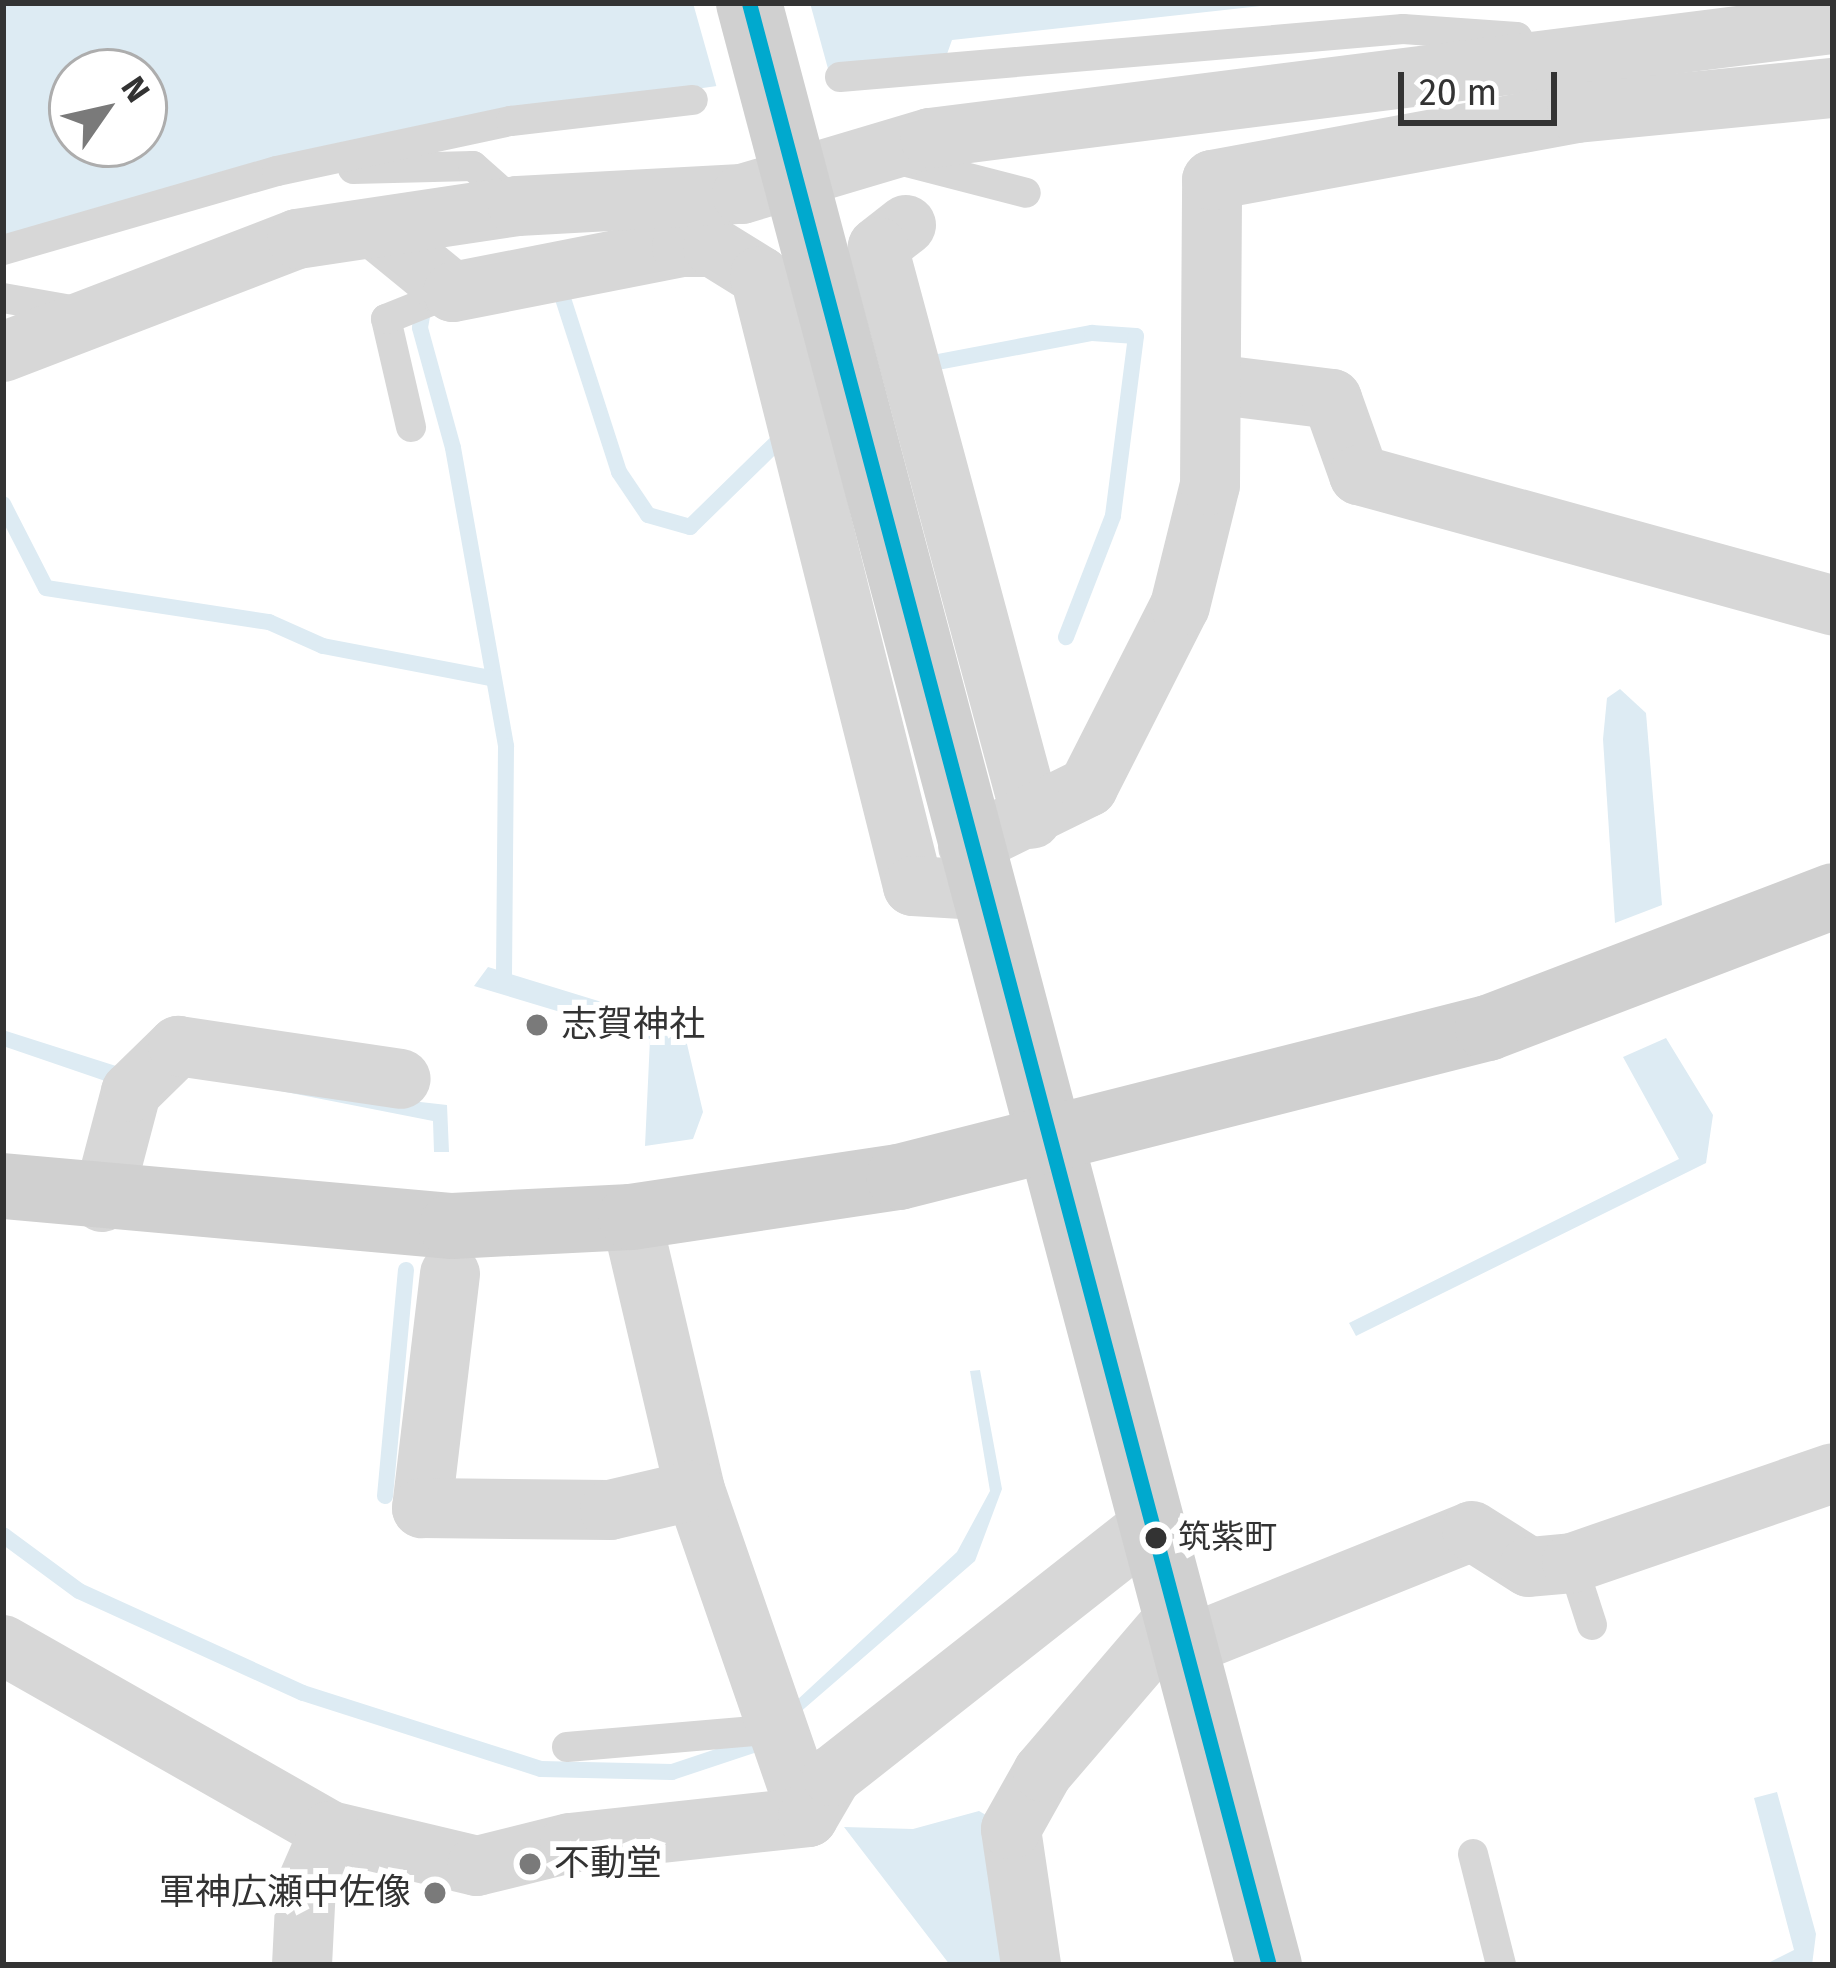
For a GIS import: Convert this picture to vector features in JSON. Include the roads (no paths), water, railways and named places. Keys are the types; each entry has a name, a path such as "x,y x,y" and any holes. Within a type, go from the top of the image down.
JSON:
{"main road":[{"path":"749,3 973,868 1269,1965"},
{"path":"3,1186 102,1202 452,1226 631,1217 898,1178 1488,1028 1833,896"}],"street":[{"path":"3,352 297,239 382,235 518,206 790,164 884,156 929,138 1429,69 1833,24"},
{"path":"1270,164 1429,69"},
{"path":"382,235 453,292 682,247 713,247 760,276 913,886 973,868 1032,818 1088,787 1180,606 1210,485 1212,180 1270,164 1577,113 1833,88"},
{"path":"906,225 878,247 1032,818"},
{"path":"1212,384 1332,399 1360,475 1833,605"},
{"path":"102,1202 131,1092 178,1046 401,1079"},
{"path":"631,1217 695,1490 808,1816"},
{"path":"450,1274 422,1508 610,1510 695,1490"},
{"path":"1031,1965 1011,1829 1043,1772 1180,1632 1472,1531 1529,1567 1572,1563 1833,1473"},
{"path":"808,1816 832,1776 1152,1524"},
{"path":"3,1645 330,1831 477,1866 570,1843 808,1816"},
{"path":"302,1965 306,1886 330,1831"}],"lane":[{"path":"840,77 1403,29 1517,37 1530,58"},
{"path":"3,250 277,171 511,121 693,100"},
{"path":"884,156 1026,193"},
{"path":"277,171 473,166 518,206"},
{"path":"411,427 386,319 453,292"},
{"path":"3,298 100,315"},
{"path":"1572,1563 1592,1624"},
{"path":"567,1747 777,1736"},
{"path":"1473,1854 1501,1965"}],"waterway":[{"path":"558,283 619,472 648,515 690,527 775,444"},
{"path":"425,299 420,328 453,448 506,746 504,985"},
{"path":"922,365 1092,333 1136,336 1113,516 1066,637"},
{"path":"3,504 46,588 269,622 323,646 491,678"},
{"path":"385,1496 406,1270"},
{"path":"3,1535 79,1591 303,1693 541,1769 672,1772 771,1739"}],"place":[{"name":"志賀神社","path":"537,1025"},
{"name":"筑紫町","path":"1156,1538"},
{"name":"不動堂","path":"530,1864"},
{"name":"軍神広瀬中佐像","path":"435,1893"}]}
